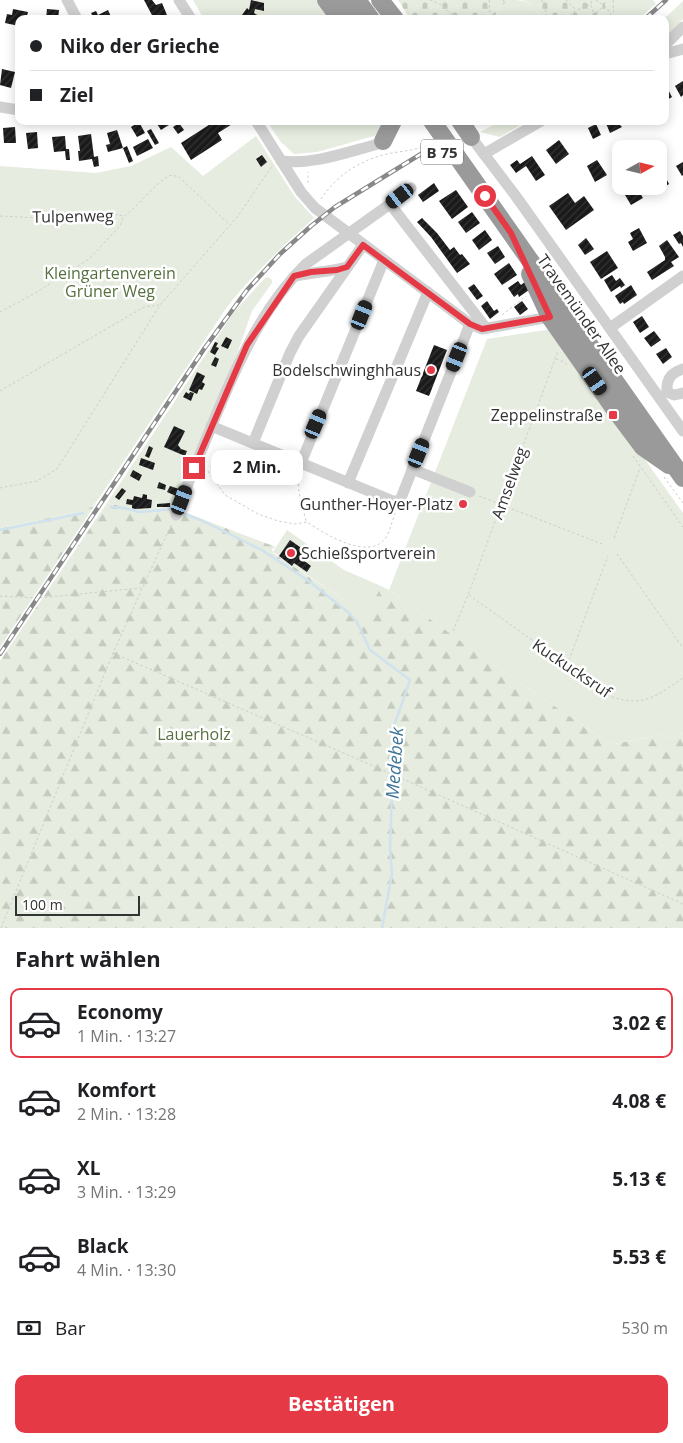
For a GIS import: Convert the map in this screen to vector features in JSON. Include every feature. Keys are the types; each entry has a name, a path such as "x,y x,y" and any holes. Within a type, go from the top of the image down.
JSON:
{"highway":[{"path":"326,0 337,15"},
{"path":"342,0 353,15"},
{"path":"357,0 368,15"},
{"path":"380,0 389,15"},
{"path":"380,0 392,15"},
{"path":"383,141 392,125"},
{"name":"B 75","path":"421,125 466,182 509,230"},
{"name":"Travemünder Allee","path":"435,125 681,468"},
{"name":"Travemünder Allee","path":"449,125 681,468"},
{"path":"463,125 471,138"},
{"path":"509,230 550,317 643,447 681,468"}],"street":[{"path":"67,0 75,15"},
{"path":"179,0 188,15"},
{"path":"669,41 683,27"},
{"path":"669,53 683,49"},
{"path":"0,107 15,109"},
{"path":"259,125 312,204 348,234 470,324 482,329 550,317"},
{"path":"484,154 534,125"},
{"name":"Travemünder Allee","path":"471,138 610,328 663,394 683,431"},
{"path":"280,159 295,163 309,161 378,144 383,141"},
{"path":"176,515 211,426 247,345 294,276 306,264 411,188"},
{"path":"390,204 486,328"},
{"path":"253,443 290,353 299,336 363,245"},
{"path":"301,463 384,260"},
{"path":"294,276 347,267"},
{"path":"610,328 683,276"},
{"path":"348,483 428,292"},
{"path":"211,426 348,483 393,501 398,501 401,498 470,324"},
{"path":"683,368 674,372 669,377 663,394 674,395 683,392"},
{"path":"412,469 470,492"}],"path":[{"path":"430,0 441,5 454,15"},
{"path":"489,0 490,15"},
{"path":"542,0 547,15"},
{"path":"566,0 577,10"},
{"path":"592,0 593,12 598,12 604,5"},
{"path":"596,0 604,5 611,15"},
{"path":"613,0 614,15"},
{"path":"571,15 591,4"},
{"path":"312,204 349,170 380,156 425,146"},
{"path":"0,488 37,481 57,469 160,305 230,225 280,159"},
{"path":"309,161 312,204"},
{"name":"Tulpenweg","path":"0,216 59,219 112,214 124,216 133,210 164,178 172,174 179,178 230,225"},
{"path":"0,312 37,292 89,259 120,226 124,216"},
{"path":"486,328 537,288"},
{"path":"0,391 144,307 160,305"},
{"name":"Amselweg","path":"453,631 502,505 529,426 564,335"},
{"path":"200,453 207,471 225,495 267,518 294,524 307,522"},
{"path":"301,463 297,481 307,522 327,536 346,543 370,547 378,545 385,540 398,501"},
{"path":"614,538 641,467"},
{"path":"470,492 602,544"},
{"path":"1,928 113,653 176,515"},
{"path":"616,554 683,648"},
{"path":"566,666 608,556"},
{"path":"0,596 38,598 142,588"},
{"name":"Kuckucksruf","path":"468,595 612,697 626,701 645,701 683,678"},
{"path":"113,653 394,775 683,904"}],"green space":[{"path":"193,0 316,0 327,15 202,15"},
{"path":"398,0 512,0 500,7 496,15 407,15"},
{"path":"512,0 522,1 534,6 539,15 496,15 500,7"},
{"path":"522,0 605,0 605,10 600,15 539,15 529,3"},
{"path":"605,0 653,0 656,4 643,15 600,15 605,10"},
{"path":"683,1 683,19 669,33 668,15"},
{"path":"270,125 383,125 374,136 317,152 294,154 280,141"},
{"path":"493,125 520,125 500,137 480,132"},
{"name":"Kleingartenverein Grüner Weg","path":"256,136 295,197 314,218 247,283 227,307 97,501 90,508 0,528 0,166 96,173 131,166 171,147 203,176"},
{"path":"268,277 272,280 272,283 252,311 237,354 173,508 137,510 107,503 234,312"},
{"path":"552,329 683,513 683,733 676,739 658,735 614,744 608,742 517,681 389,590 487,339"},
{"path":"97,502 0,647 0,528 78,512 90,508"},
{"name":"Lauerholz","path":"107,503 137,510 173,508 276,547 272,549 273,553 343,599 364,623 381,586 608,742 615,744 658,735 676,739 683,733 683,928 0,928 0,661"},
{"path":"287,530 344,570 381,586 364,624 343,599 273,552"}],"building":[{"path":"144,0 152,0 156,5 162,3 167,15 152,15"},
{"path":"251,0 264,3 264,11 255,9 254,13 257,15 242,15 247,8 249,10"},
{"path":"13,9 28,12 27,15 15,15 15,25 5,23 7,14 12,15"},
{"path":"47,9 59,10 58,15 46,15"},
{"path":"108,10 110,15 98,15"},
{"path":"96,11 98,15 92,15 91,13"},
{"path":"2,69 15,72 11,88 0,85"},
{"path":"683,81 683,95 681,97 675,86"},
{"path":"141,125 145,133 137,137 131,127"},
{"path":"158,125 169,125 161,130"},
{"path":"180,125 184,130 178,134 173,127"},
{"path":"209,125 231,125 218,133 222,140 191,160 181,143"},
{"path":"596,125 601,135 593,139 588,128"},
{"path":"607,125 620,125 622,127 610,133"},
{"path":"15,127 16,143 4,143 3,128"},
{"path":"151,129 159,143 155,145 147,131"},
{"path":"117,130 123,148 108,152 106,145 110,144 107,133"},
{"path":"37,132 38,148 28,149 26,133"},
{"path":"91,134 94,157 98,156 99,166 94,167 92,159 79,161 78,151 80,151 78,136"},
{"path":"65,136 66,149 69,149 70,160 66,160 65,151 54,152 52,137"},
{"path":"148,139 153,148 137,156 133,147"},
{"path":"559,140 569,154 556,164 546,150"},
{"path":"127,146 133,161 129,163 123,148"},
{"path":"262,155 267,162 261,167 256,159"},
{"path":"532,156 545,175 536,181 526,166 516,173 510,165 517,160 520,164"},
{"path":"597,160 607,175 595,182 587,166"},
{"path":"683,162 683,175 682,176 676,166"},
{"path":"434,183 439,191 423,202 418,195"},
{"path":"456,190 468,207 452,219 439,201"},
{"path":"568,193 575,203 584,196 594,210 566,230 549,206"},
{"path":"625,195 641,195 643,198 631,205"},
{"path":"472,212 480,223 466,233 458,222"},
{"path":"422,218 450,250 454,247 470,264 457,273 431,237 417,222"},
{"path":"639,228 647,243 633,251 628,242 633,239 630,233"},
{"path":"485,230 492,240 479,250 472,240"},
{"path":"680,231 683,236 683,247 673,235"},
{"path":"586,238 594,249 585,255 578,245"},
{"path":"667,240 679,257 671,262 674,266 652,280 647,272 665,260 659,246"},
{"path":"498,246 505,257 495,264 487,253"},
{"path":"607,251 618,268 601,279 590,262"},
{"path":"509,263 517,275 502,285 494,274"},
{"path":"612,275 616,281 620,278 625,285 611,292 604,280"},
{"path":"518,281 521,285 526,281 529,290 519,297 518,294 514,297 508,288"},
{"path":"474,284 483,296 477,300 468,288"},
{"path":"631,285 637,295 624,304 623,302 620,304 615,296"},
{"path":"487,301 494,311 497,309 499,312 490,319 481,306"},
{"path":"522,301 528,309 520,315 514,307"},
{"path":"642,316 649,327 640,333 633,322"},
{"path":"654,331 661,340 651,347 644,338"},
{"path":"226,337 232,340 228,349 221,346"},
{"path":"215,342 218,343 216,347 219,348 215,355 210,352"},
{"name":"Bodelschwinghhaus","path":"434,345 447,350 429,396 416,391"},
{"path":"666,348 672,357 663,364 656,354"},
{"path":"215,357 219,359 216,367 211,365"},
{"path":"197,372 205,376 202,382 205,384 202,390 199,389 197,394 189,390"},
{"path":"186,392 189,394 190,392 194,393 191,401 183,397"},
{"path":"174,426 185,431 178,445 181,449 187,451 185,456 164,447"},
{"path":"149,446 153,448 149,458 145,456"},
{"path":"141,458 155,463 153,470 139,465"},
{"path":"133,470 142,475 139,481 130,476"},
{"path":"159,482 166,485 165,490 157,488"},
{"path":"170,486 179,489 176,496 167,492"},
{"path":"122,488 126,491 119,500 115,497"},
{"path":"143,494 147,495 147,499 152,500 151,508 135,509 132,508 132,505 126,504 127,499 133,500 134,496 142,498"},
{"path":"170,503 170,507 157,507 157,504"},
{"name":"Schießsportverein","path":"290,540 307,552 302,559 311,566 307,572 294,563 292,566 279,556"}],"waterway":[{"name":"Medebek","path":"111,507 140,512 173,509"},
{"name":"Medebek","path":"180,512 203,521 262,550 310,582 349,613 357,622 370,650 410,680 394,726 390,850 392,873 382,928"},
{"name":"Medebek","path":"0,530 83,513"}],"railway":[{"path":"649,15 666,0"},
{"path":"0,654 204,349 247,290 280,254 335,207 429,149"}],"place":[{"name":"Bodelschwinghhaus","path":"431,370"},
{"name":"Zeppelinstraße","path":"613,415"},
{"name":"Gunther-Hoyer-Platz","path":"463,504"},
{"name":"Schießsportverein","path":"291,553"}],"route":[{"path":"194,468 247,345 294,276 347,267 363,245 470,324 482,329 550,317 511,233 485,196"}]}
